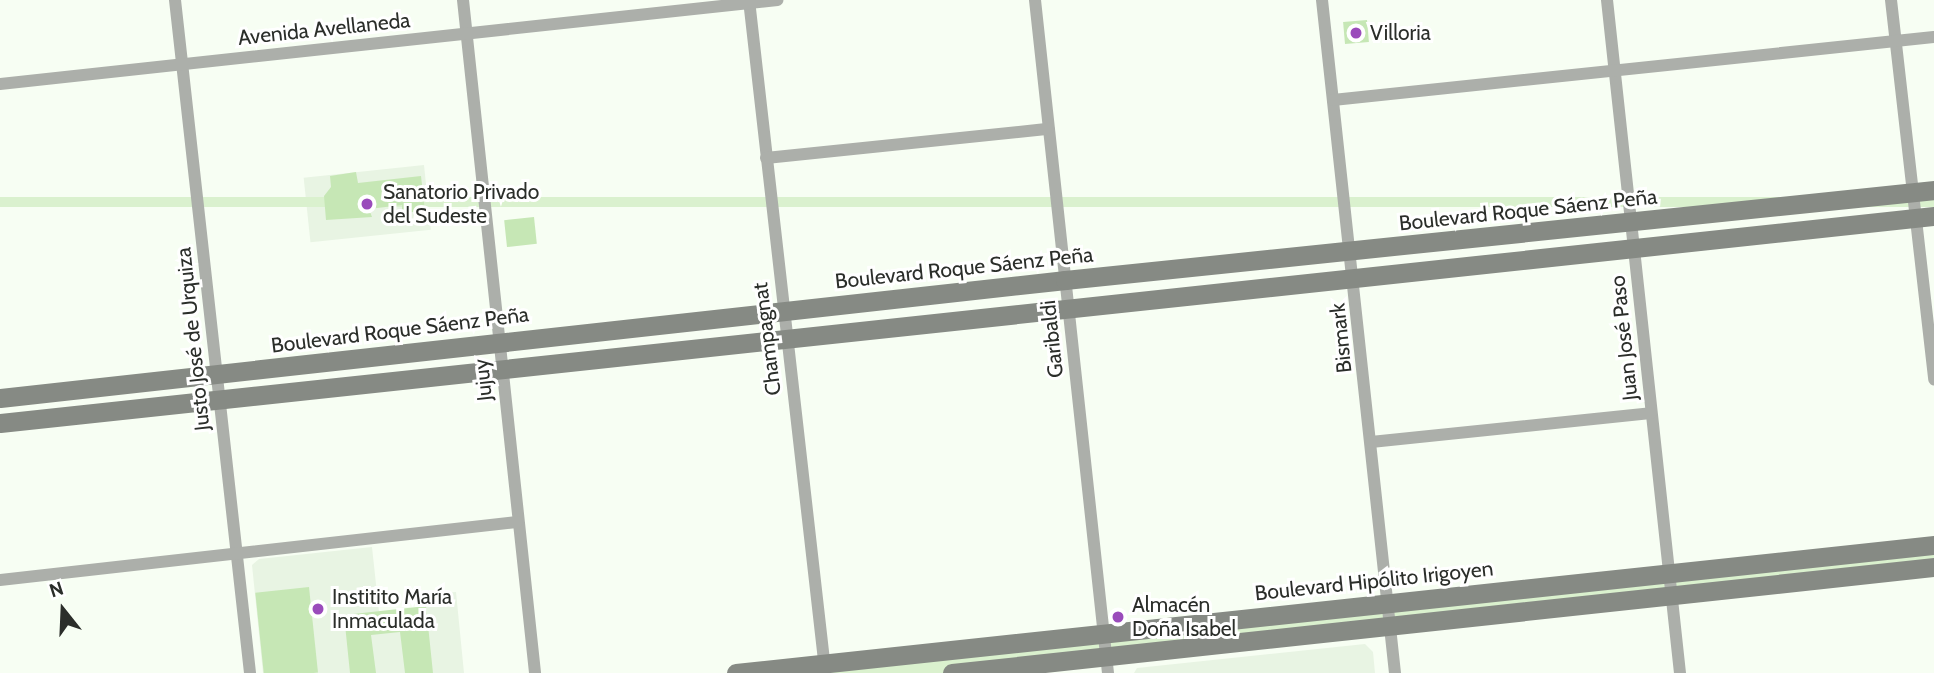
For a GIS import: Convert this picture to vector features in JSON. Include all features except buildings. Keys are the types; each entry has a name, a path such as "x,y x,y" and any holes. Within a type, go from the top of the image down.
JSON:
{"street":[{"name":"Justo José de Urquiza","path":"176,0 250,673"},
{"name":"Jujuy","path":"463,0 535,673"},
{"name":"Avenida Avellaneda","path":"0,83 776,0"},
{"name":"Garibaldi","path":"1035,0 1107,664"},
{"name":"Bismark","path":"1322,0 1395,673"},
{"name":"Juan José Paso","path":"1607,0 1680,673"},
{"path":"1891,0 1913,193 1925,217 1934,380"},
{"name":"Champagnat","path":"750,1 825,668"},
{"path":"1333,100 1934,37"},
{"path":"766,158 1048,129"},
{"name":"Boulevard Roque Sáenz Peña","path":"0,398 1065,279 1934,190"},
{"path":"0,423 501,366 1925,217"},
{"path":"1371,442 1650,413"},
{"path":"0,580 236,551 517,522"},
{"name":"Boulevard Hipólito Irigoyen","path":"736,673 825,668 1103,632 1934,545"},
{"path":"952,673 1107,664 1389,624 1934,567"}],"shaded area":[{"name":"Sanatorio Privado del Sudeste","path":"424,165 431,230 310,242 304,178"},
{"name":"Institito María Inmaculada","path":"372,547 379,612 444,605 443,593 456,592 464,673 263,673 252,565 259,559"},
{"path":"1365,644 1373,652 1375,673 1134,673 1137,668"}],"green space":[{"path":"0,197 1934,197 1934,207 0,207"},
{"path":"1934,545 1934,567 952,673 736,673"}],"place":[{"name":"Villoria","path":"1356,33"},
{"name":"Sanatorio Privado del Sudeste","path":"367,204"},
{"name":"Institito María Inmaculada","path":"318,609"},
{"name":"Almacén Doña Isabel","path":"1118,617"}]}
